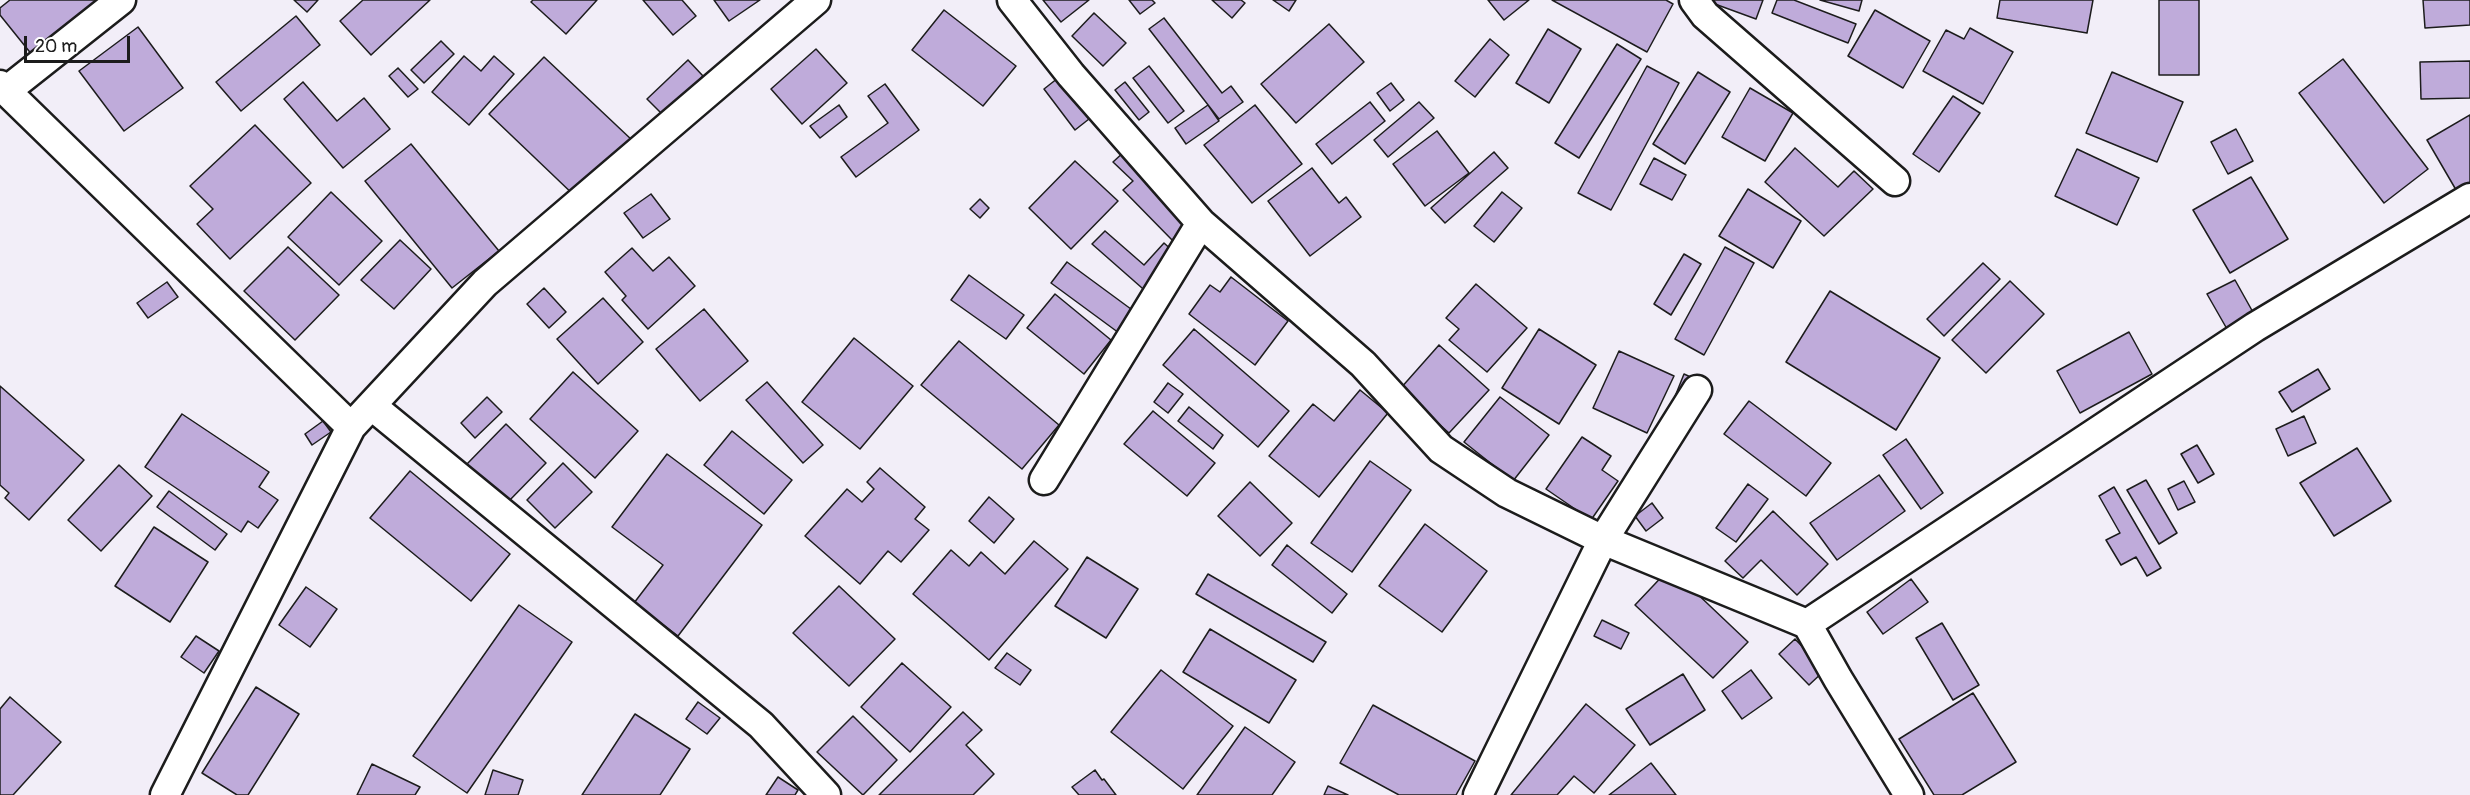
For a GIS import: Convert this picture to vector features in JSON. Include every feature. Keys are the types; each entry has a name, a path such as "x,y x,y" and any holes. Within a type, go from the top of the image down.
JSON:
{"street":[{"path":"121,0 3,88 351,427"},
{"path":"165,795 351,427 485,283 816,0"},
{"path":"1012,0 1071,75 1201,223 1363,364 1441,449 1507,493 1603,540 1808,624 1838,679 1909,795"},
{"path":"1694,0 1705,15 1895,181"},
{"path":"1808,624 2255,327 2470,198"},
{"path":"1044,480 1201,223"},
{"path":"1478,795 1603,540 1697,390"},
{"path":"372,406 761,725 826,795"}],"building":[{"path":"10,0 112,0 37,61 0,15 0,8"},
{"path":"294,0 318,0 307,12"},
{"path":"363,0 430,0 371,55 340,21"},
{"path":"533,0 597,0 566,34 531,2"},
{"path":"643,0 682,0 696,16 673,35"},
{"path":"714,0 760,0 729,21"},
{"path":"1043,0 1089,0 1061,22"},
{"path":"1129,0 1152,0 1155,3 1140,14"},
{"path":"1212,0 1241,0 1245,3 1232,18"},
{"path":"1273,0 1296,0 1289,11"},
{"path":"1488,0 1529,0 1504,20"},
{"path":"1552,0 1666,0 1673,4 1647,52"},
{"path":"1704,0 1763,0 1756,19"},
{"path":"1777,0 1794,0 1856,24 1848,43 1772,13"},
{"path":"1820,0 1862,0 1859,11"},
{"path":"2000,0 2093,0 2087,33 1997,18"},
{"path":"2159,0 2199,0 2199,75 2159,75"},
{"path":"2423,0 2470,0 2470,25 2425,28"},
{"path":"944,10 1016,66 983,106 912,50"},
{"path":"1875,10 1930,41 1903,88 1848,56"},
{"path":"1094,13 1126,43 1103,66 1072,36"},
{"path":"296,16 320,45 241,111 216,82"},
{"path":"1164,18 1222,93 1231,86 1243,102 1219,119 1149,29"},
{"path":"1329,24 1364,62 1296,123 1261,84"},
{"path":"138,27 183,88 124,131 79,71"},
{"path":"1970,28 2013,52 1983,104 1923,71 1946,30 1964,39"},
{"path":"1548,29 1581,49 1549,103 1516,83"},
{"path":"1490,39 1509,55 1475,97 1455,81"},
{"path":"441,41 454,54 424,83 411,70"},
{"path":"1617,44 1641,59 1579,158 1555,143"},
{"path":"816,49 847,83 802,124 771,89"},
{"path":"464,56 481,71 494,56 514,74 469,125 432,92"},
{"path":"544,57 633,141 578,199 489,114"},
{"path":"2343,59 2428,169 2384,203 2299,93"},
{"path":"688,60 703,76 663,115 647,99"},
{"path":"2470,61 2470,98 2421,99 2420,62"},
{"path":"1149,66 1184,111 1168,123 1133,78"},
{"path":"1647,66 1679,83 1611,210 1578,193"},
{"path":"398,68 418,89 408,97 389,76"},
{"path":"1698,72 1730,92 1685,164 1653,144"},
{"path":"2112,72 2183,102 2157,162 2086,133"},
{"path":"1058,78 1089,119 1075,130 1044,89"},
{"path":"303,82 337,121 364,98 390,129 343,168 284,99"},
{"path":"1125,82 1149,112 1139,120 1115,90"},
{"path":"1391,83 1404,100 1390,111 1377,93"},
{"path":"885,84 919,130 856,177 841,157 888,123 868,96"},
{"path":"1750,88 1793,113 1765,161 1722,137"},
{"path":"1953,96 1980,113 1939,172 1913,154"},
{"path":"1370,102 1385,121 1332,164 1316,144"},
{"path":"1419,102 1434,118 1388,157 1374,140"},
{"path":"839,105 847,117 820,138 810,126"},
{"path":"1208,105 1219,121 1186,144 1175,128"},
{"path":"1255,105 1302,164 1252,203 1204,145"},
{"path":"2470,115 2470,189 2459,195 2427,140"},
{"path":"255,125 311,183 230,259 197,224 213,209 190,186"},
{"path":"2236,129 2253,161 2228,174 2211,142"},
{"path":"1437,131 1469,173 1425,206 1393,164"},
{"path":"411,144 499,251 452,288 365,181"},
{"path":"1795,148 1838,187 1854,171 1873,189 1824,236 1765,182"},
{"path":"2077,149 2139,178 2117,225 2055,196"},
{"path":"1125,151 1194,225 1175,243 1123,190 1133,181 1113,162"},
{"path":"1494,152 1508,168 1445,223 1431,208"},
{"path":"1654,158 1686,175 1672,200 1640,184"},
{"path":"1075,161 1118,201 1071,249 1029,208"},
{"path":"1312,168 1339,203 1346,197 1361,217 1310,256 1268,201"},
{"path":"2251,177 2288,239 2230,273 2193,210"},
{"path":"1748,189 1801,221 1773,268 1719,236"},
{"path":"331,192 382,241 339,285 288,237"},
{"path":"1502,192 1522,208 1494,242 1474,226"},
{"path":"651,194 670,219 643,238 624,213"},
{"path":"980,199 989,208 980,218 970,209"},
{"path":"1105,231 1144,265 1164,243 1176,254 1150,295 1092,244"},
{"path":"400,240 431,269 394,309 361,280"},
{"path":"288,247 339,295 295,340 244,291"},
{"path":"1725,247 1754,263 1704,355 1675,339"},
{"path":"632,248 653,271 669,257 695,286 648,329 622,300 626,296 605,272"},
{"path":"1684,254 1701,264 1671,315 1654,304"},
{"path":"1067,262 1135,312 1119,333 1051,283"},
{"path":"1983,263 2000,279 1944,336 1927,319"},
{"path":"969,275 1024,315 1006,339 951,300"},
{"path":"1231,277 1288,321 1255,365 1189,314 1210,285 1220,292"},
{"path":"2235,280 2254,314 2227,329 2207,294"},
{"path":"2010,281 2044,314 1986,373 1952,340"},
{"path":"167,282 178,297 148,318 137,303"},
{"path":"1476,284 1527,328 1487,372 1449,340 1459,329 1446,318"},
{"path":"544,288 566,312 549,328 527,304"},
{"path":"1830,291 1940,358 1896,430 1786,362"},
{"path":"1055,294 1111,340 1084,374 1027,328"},
{"path":"603,298 643,342 598,384 557,339"},
{"path":"704,309 748,361 700,401 656,349"},
{"path":"1194,329 1289,411 1258,447 1163,365"},
{"path":"1539,329 1596,365 1559,424 1502,388"},
{"path":"2129,332 2152,374 2080,413 2057,371"},
{"path":"854,338 913,386 860,449 802,402"},
{"path":"959,341 1059,425 1022,469 921,385"},
{"path":"1439,345 1489,390 1449,433 1400,389"},
{"path":"1619,351 1674,376 1647,433 1593,408"},
{"path":"2318,369 2330,389 2292,412 2279,392"},
{"path":"573,372 638,431 595,478 530,419"},
{"path":"1684,374 1695,379 1684,403 1674,399"},
{"path":"767,382 823,445 803,463 746,400"},
{"path":"1168,383 1183,394 1168,413 1154,402"},
{"path":"0,386 84,460 29,520 5,498 9,493 0,485"},
{"path":"1360,390 1388,413 1319,497 1269,456 1313,404 1334,421"},
{"path":"487,397 502,412 475,438 461,423"},
{"path":"1500,397 1549,435 1513,481 1464,442"},
{"path":"1749,401 1831,463 1806,496 1724,434"},
{"path":"1189,407 1223,435 1213,449 1178,421"},
{"path":"1153,411 1215,463 1187,496 1124,444"},
{"path":"182,414 269,472 259,487 278,500 258,528 248,521 241,532 145,467"},
{"path":"2304,416 2316,443 2288,456 2276,429"},
{"path":"323,421 331,432 312,445 305,434"},
{"path":"506,424 546,463 506,504 466,465"},
{"path":"732,431 792,480 764,514 704,465"},
{"path":"1582,437 1611,456 1602,470 1618,481 1591,520 1546,489"},
{"path":"1906,439 1943,493 1921,509 1883,455"},
{"path":"2197,445 2214,474 2198,483 2181,454"},
{"path":"2357,448 2391,501 2334,536 2300,483"},
{"path":"667,454 762,525 678,636 634,603 663,565 612,527"},
{"path":"1370,461 1411,490 1352,572 1311,543"},
{"path":"563,463 592,492 555,528 527,500"},
{"path":"119,465 152,496 101,551 68,520"},
{"path":"880,468 925,507 915,519 929,530 901,562 888,551 860,584 805,536 847,489 862,502 874,489 867,482"},
{"path":"410,471 510,554 471,601 370,518"},
{"path":"1879,475 1905,511 1837,560 1810,523"},
{"path":"2146,480 2177,533 2159,544 2127,490"},
{"path":"2184,481 2195,502 2178,510 2168,489"},
{"path":"1250,482 1292,523 1260,556 1218,516"},
{"path":"1748,484 1768,499 1736,542 1716,528"},
{"path":"2114,487 2161,568 2147,576 2136,557 2121,565 2106,540 2120,533 2099,496"},
{"path":"169,491 227,534 215,550 157,507"},
{"path":"989,497 1014,519 994,543 969,521"},
{"path":"1652,503 1663,518 1646,531 1635,516"},
{"path":"1773,511 1828,564 1797,595 1761,560 1743,578 1725,561"},
{"path":"1425,524 1487,571 1442,632 1379,586"},
{"path":"154,527 208,562 170,622 115,586"},
{"path":"1034,541 1068,569 989,660 913,594 951,550 969,566 981,552 1005,574"},
{"path":"1287,545 1347,594 1332,613 1272,565"},
{"path":"1087,557 1138,589 1106,638 1055,606"},
{"path":"1670,568 1748,642 1713,678 1635,605"},
{"path":"1208,574 1326,642 1313,662 1196,594"},
{"path":"1911,579 1928,602 1883,634 1867,612"},
{"path":"839,586 895,639 849,686 793,633"},
{"path":"306,587 337,609 310,647 279,625"},
{"path":"519,605 572,642 467,793 413,756"},
{"path":"1602,620 1629,633 1621,649 1594,636"},
{"path":"1942,623 1979,685 1953,700 1916,638"},
{"path":"1210,629 1296,680 1269,723 1183,672"},
{"path":"196,636 219,651 204,673 181,657"},
{"path":"1795,639 1825,670 1809,685 1779,654"},
{"path":"1007,653 1031,670 1020,685 995,668"},
{"path":"902,663 951,707 910,752 861,707"},
{"path":"1161,670 1233,726 1183,789 1111,732"},
{"path":"1751,670 1772,698 1742,719 1722,691"},
{"path":"1683,674 1705,710 1650,745 1626,709"},
{"path":"256,687 299,714 248,795 237,795 202,773"},
{"path":"1973,693 2016,762 1962,795 1934,795 1899,739"},
{"path":"10,697 61,742 13,795 0,795 0,709"},
{"path":"698,702 720,718 707,734 686,719"},
{"path":"1586,704 1635,745 1594,793 1574,776 1557,795 1511,795"},
{"path":"1373,705 1475,761 1456,795 1399,795 1340,763"},
{"path":"963,712 982,730 966,745 994,774 973,795 879,795"},
{"path":"635,714 690,749 660,795 582,795"},
{"path":"853,716 897,760 863,795 817,752"},
{"path":"1245,727 1295,762 1272,795 1197,795"},
{"path":"1651,763 1676,795 1609,795"},
{"path":"372,764 420,787 415,795 357,795"},
{"path":"493,770 523,780 518,795 485,795"},
{"path":"1095,770 1116,795 1079,795 1072,787"},
{"path":"778,777 798,790 795,795 766,795"},
{"path":"1328,786 1348,795 1324,795"}]}
